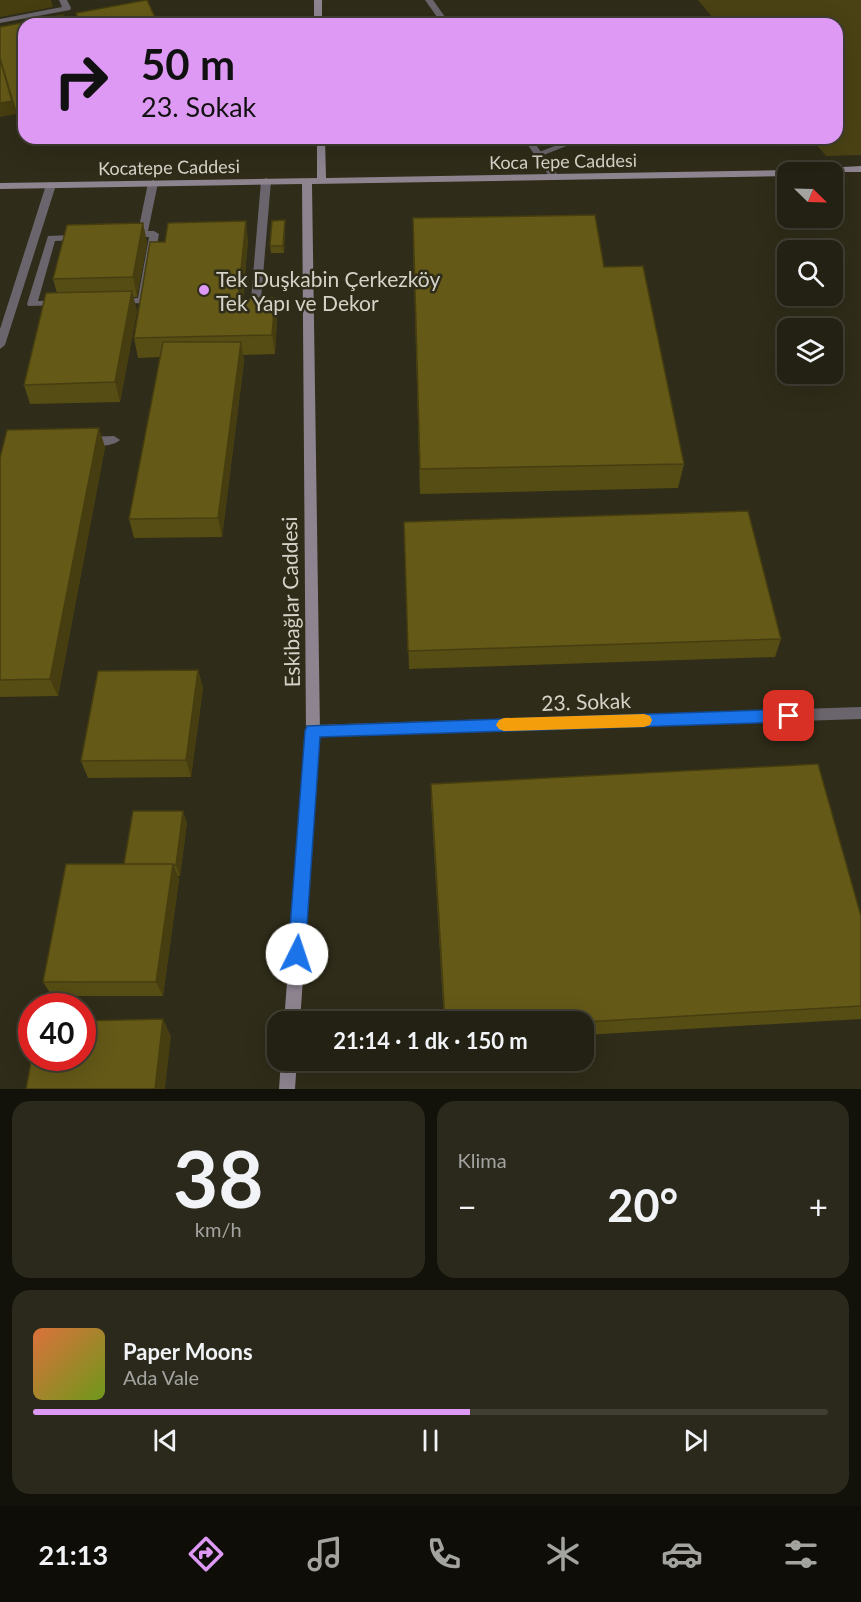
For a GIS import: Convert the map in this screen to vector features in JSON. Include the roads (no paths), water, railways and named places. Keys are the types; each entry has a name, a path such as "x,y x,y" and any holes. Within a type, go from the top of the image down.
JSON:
{"street":[{"path":"0,21 67,8 63,0"},
{"path":"318,0 318,18"},
{"path":"429,0 442,18"},
{"path":"321,144 322,181"},
{"path":"531,144 555,178"},
{"path":"538,154 567,144"},
{"path":"843,170 861,169"},
{"name":"Koca Tepe Caddesi","path":"339,180 777,173"},
{"name":"Kocatepe Caddesi","path":"1,188 51,185 339,180"},
{"name":"Eskibağlar Caddesi","path":"293,1011 313,731 307,181"},
{"path":"255,311 256,231 266,182"},
{"path":"142,235 153,183"},
{"path":"0,345 51,185"},
{"path":"154,234 142,301 32,304 51,238 142,235 154,234"},
{"path":"71,441 114,440"},
{"name":"23. Sokak","path":"313,731 861,713"},
{"path":"287,1089 288,1071"}],"place":[{"name":"Tek Duşkabin Çerkezköy Tek Yapı ve Dekor","path":"204,290"}]}
